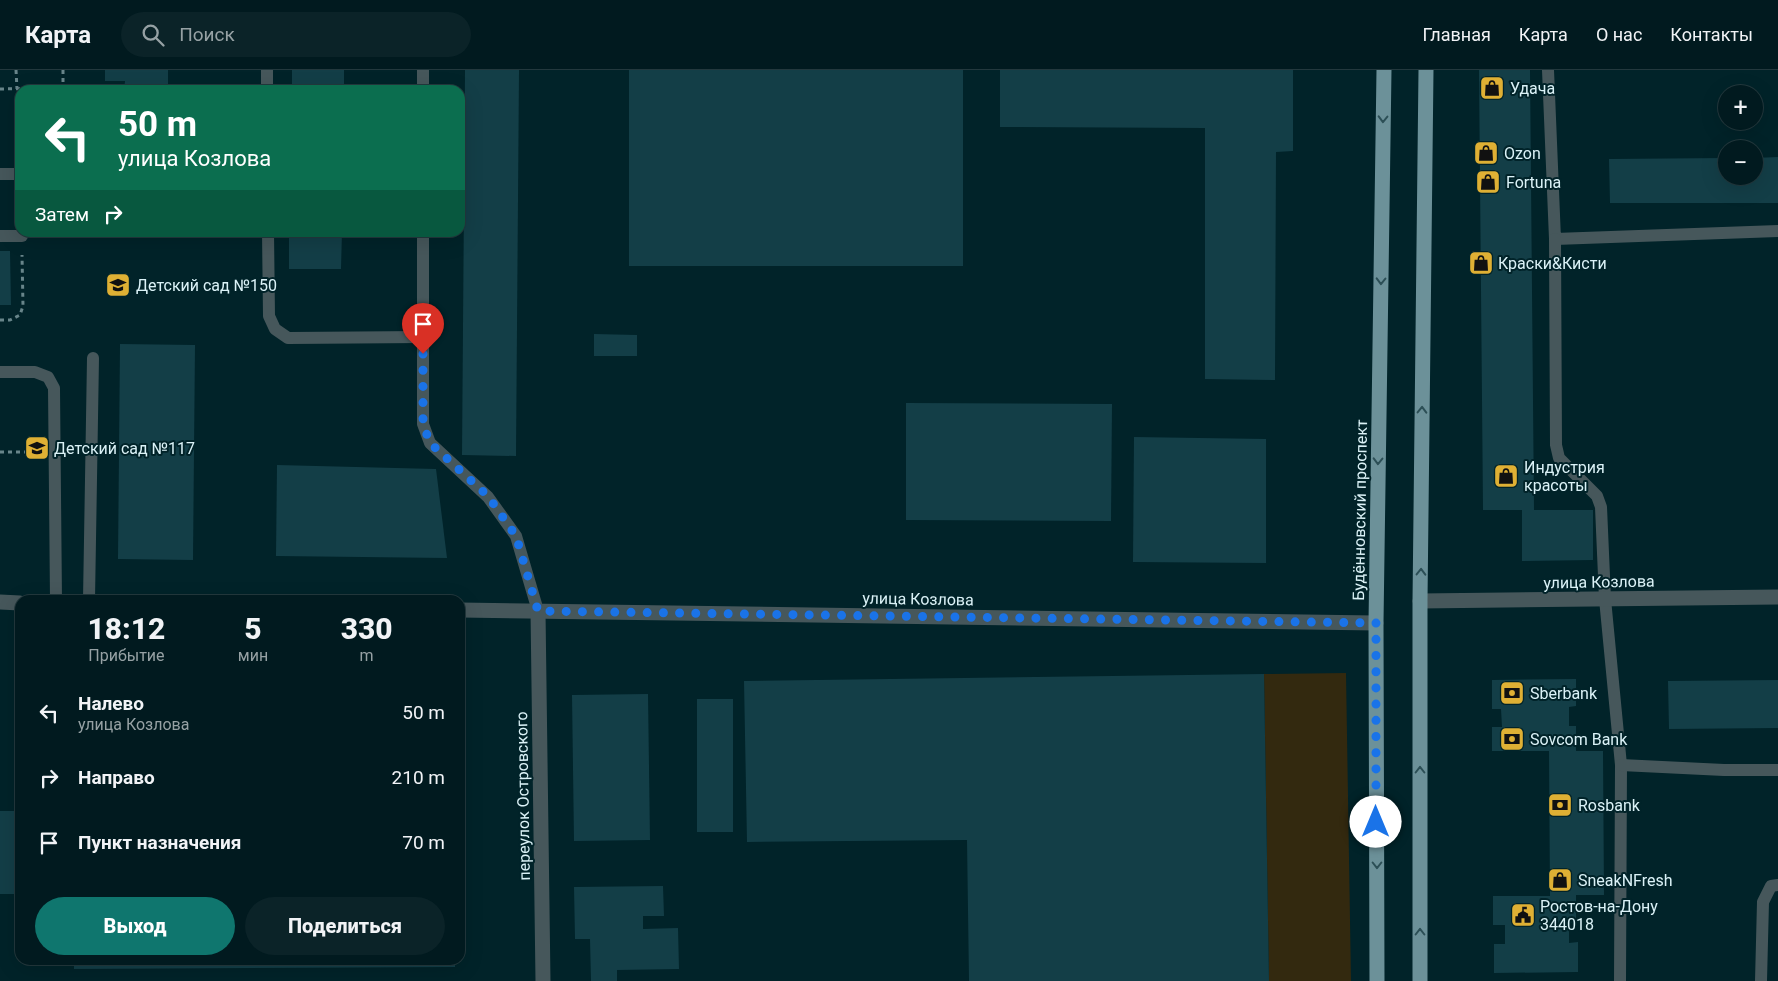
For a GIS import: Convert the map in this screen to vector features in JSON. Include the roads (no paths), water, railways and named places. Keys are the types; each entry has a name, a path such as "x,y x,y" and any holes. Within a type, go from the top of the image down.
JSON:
{"main road":[{"name":"Будённовский проспект","path":"1377,981 1376,623 1384,70"},
{"path":"1420,981 1420,601 1426,70"}],"street":[{"name":"улица Козлова","path":"1420,601 1778,597"},
{"path":"0,602 15,603"},
{"name":"улица Козлова","path":"465,610 1376,623"},
{"name":"переулок Островского","path":"538,611 543,981"}],"lane":[{"path":"267,70 267,85"},
{"path":"423,70 423,85"},
{"path":"1548,70 1555,239 1556,445 1559,458 1597,496 1601,507 1604,599 1622,765 1620,981"},
{"path":"0,174 15,174"},
{"path":"1555,239 1778,231"},
{"path":"0,236 15,236"},
{"path":"268,237 269,316 275,329 288,338 423,337"},
{"path":"423,237 423,424 430,443 488,496 516,536 538,611"},
{"path":"89,595 93,358"},
{"path":"0,372 35,372 48,376 54,388 56,595"},
{"path":"1622,765 1724,770 1778,770"},
{"path":"1761,981 1763,902 1772,886 1778,885"}],"place":[{"name":"Удача","path":"1492,88"},
{"name":"Ozon","path":"1486,153"},
{"name":"Fortuna","path":"1488,182"},
{"name":"Краски&Кисти","path":"1481,263"},
{"name":"Детский сад №150","path":"118,285"},
{"name":"Детский сад №117","path":"37,448"},
{"name":"Индустрия красоты","path":"1506,476"},
{"name":"Sberbank","path":"1512,693"},
{"name":"Sovcom Bank","path":"1512,739"},
{"name":"Rosbank","path":"1560,805"},
{"name":"SneakNFresh","path":"1560,880"},
{"name":"Ростов-на-Дону 344018","path":"1523,915"}]}
